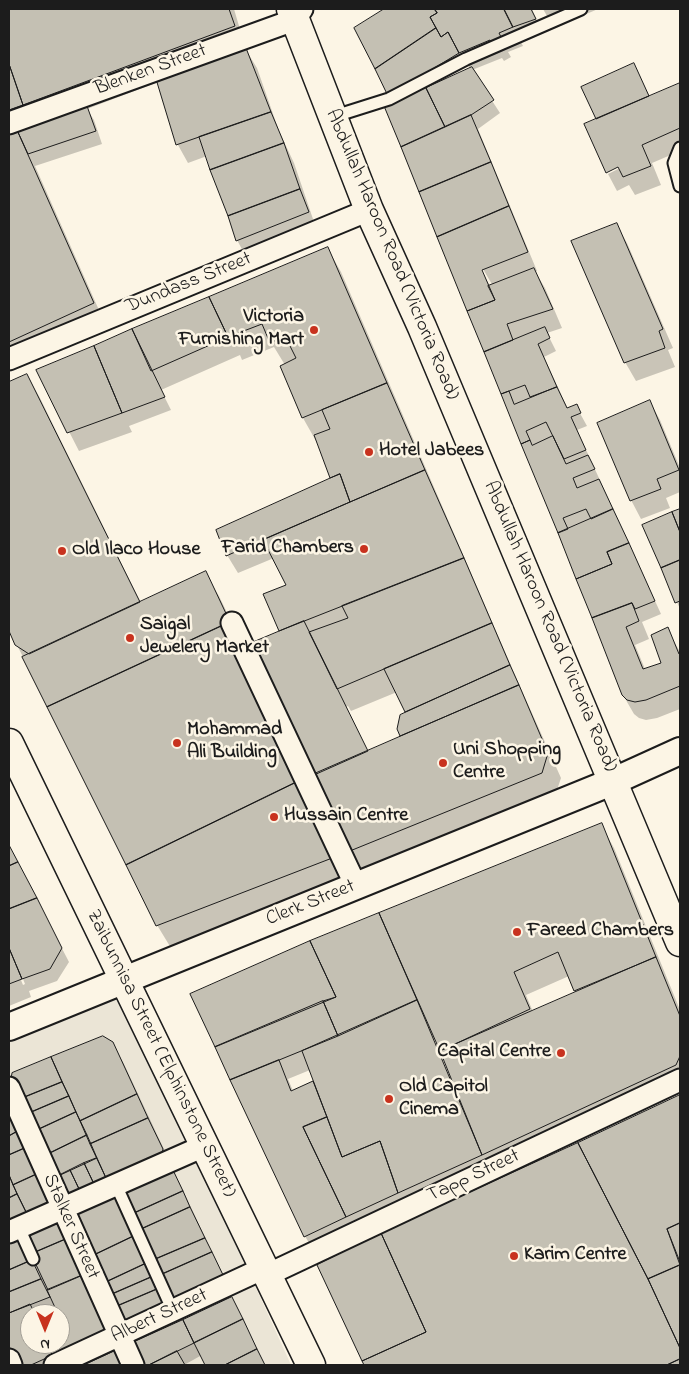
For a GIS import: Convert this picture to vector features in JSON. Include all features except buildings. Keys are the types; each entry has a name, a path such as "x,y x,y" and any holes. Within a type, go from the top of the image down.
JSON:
{"main road":[{"name":"Abdullah Haroon Road (Victoria Road)","path":"296,12 332,117 369,210 422,327 680,942"},
{"name":"Zaibunnisa Street (Elphinstone Street)","path":"9,743 311,1365"}],"street":[{"name":"Blenken Street","path":"9,123 296,12"},
{"name":"Dundass Street","path":"9,359 369,210"},
{"path":"232,623 356,886"},
{"name":"Clerk Street","path":"9,1027 614,781 680,751"},
{"name":"Tapp Street","path":"266,1272 680,1080"},
{"name":"Stalker Street","path":"9,1088 132,1365"},
{"path":"14,1230 204,1146"},
{"name":"Albert Street","path":"55,1365 77,1360 119,1336 266,1272"},
{"path":"9,1360 11,1365"}],"lane":[{"path":"332,117 389,99 466,58 581,9"},
{"path":"680,148 674,163 680,186"},
{"path":"116,1185 173,1311"},
{"path":"14,1230 33,1259"}],"shaded area":[{"path":"124,980 194,1151 291,1365 9,1365 9,1027"}],"place":[{"name":"Victoria Furnishing Mart","path":"314,330"},
{"name":"Hotel Jabees","path":"369,452"},
{"name":"Farid Chambers","path":"364,549"},
{"name":"Old Ilaco House","path":"62,551"},
{"name":"Saigal Jewelery Market","path":"130,638"},
{"name":"Mohammad Ali Building","path":"177,743"},
{"name":"Uni Shopping Centre","path":"443,763"},
{"name":"Hussain Centre","path":"274,817"},
{"name":"Fareed Chambers","path":"517,932"},
{"name":"Capital Centre","path":"561,1053"},
{"name":"Old Capitol Cinema","path":"389,1099"},
{"name":"Karim Centre","path":"514,1256"}]}
